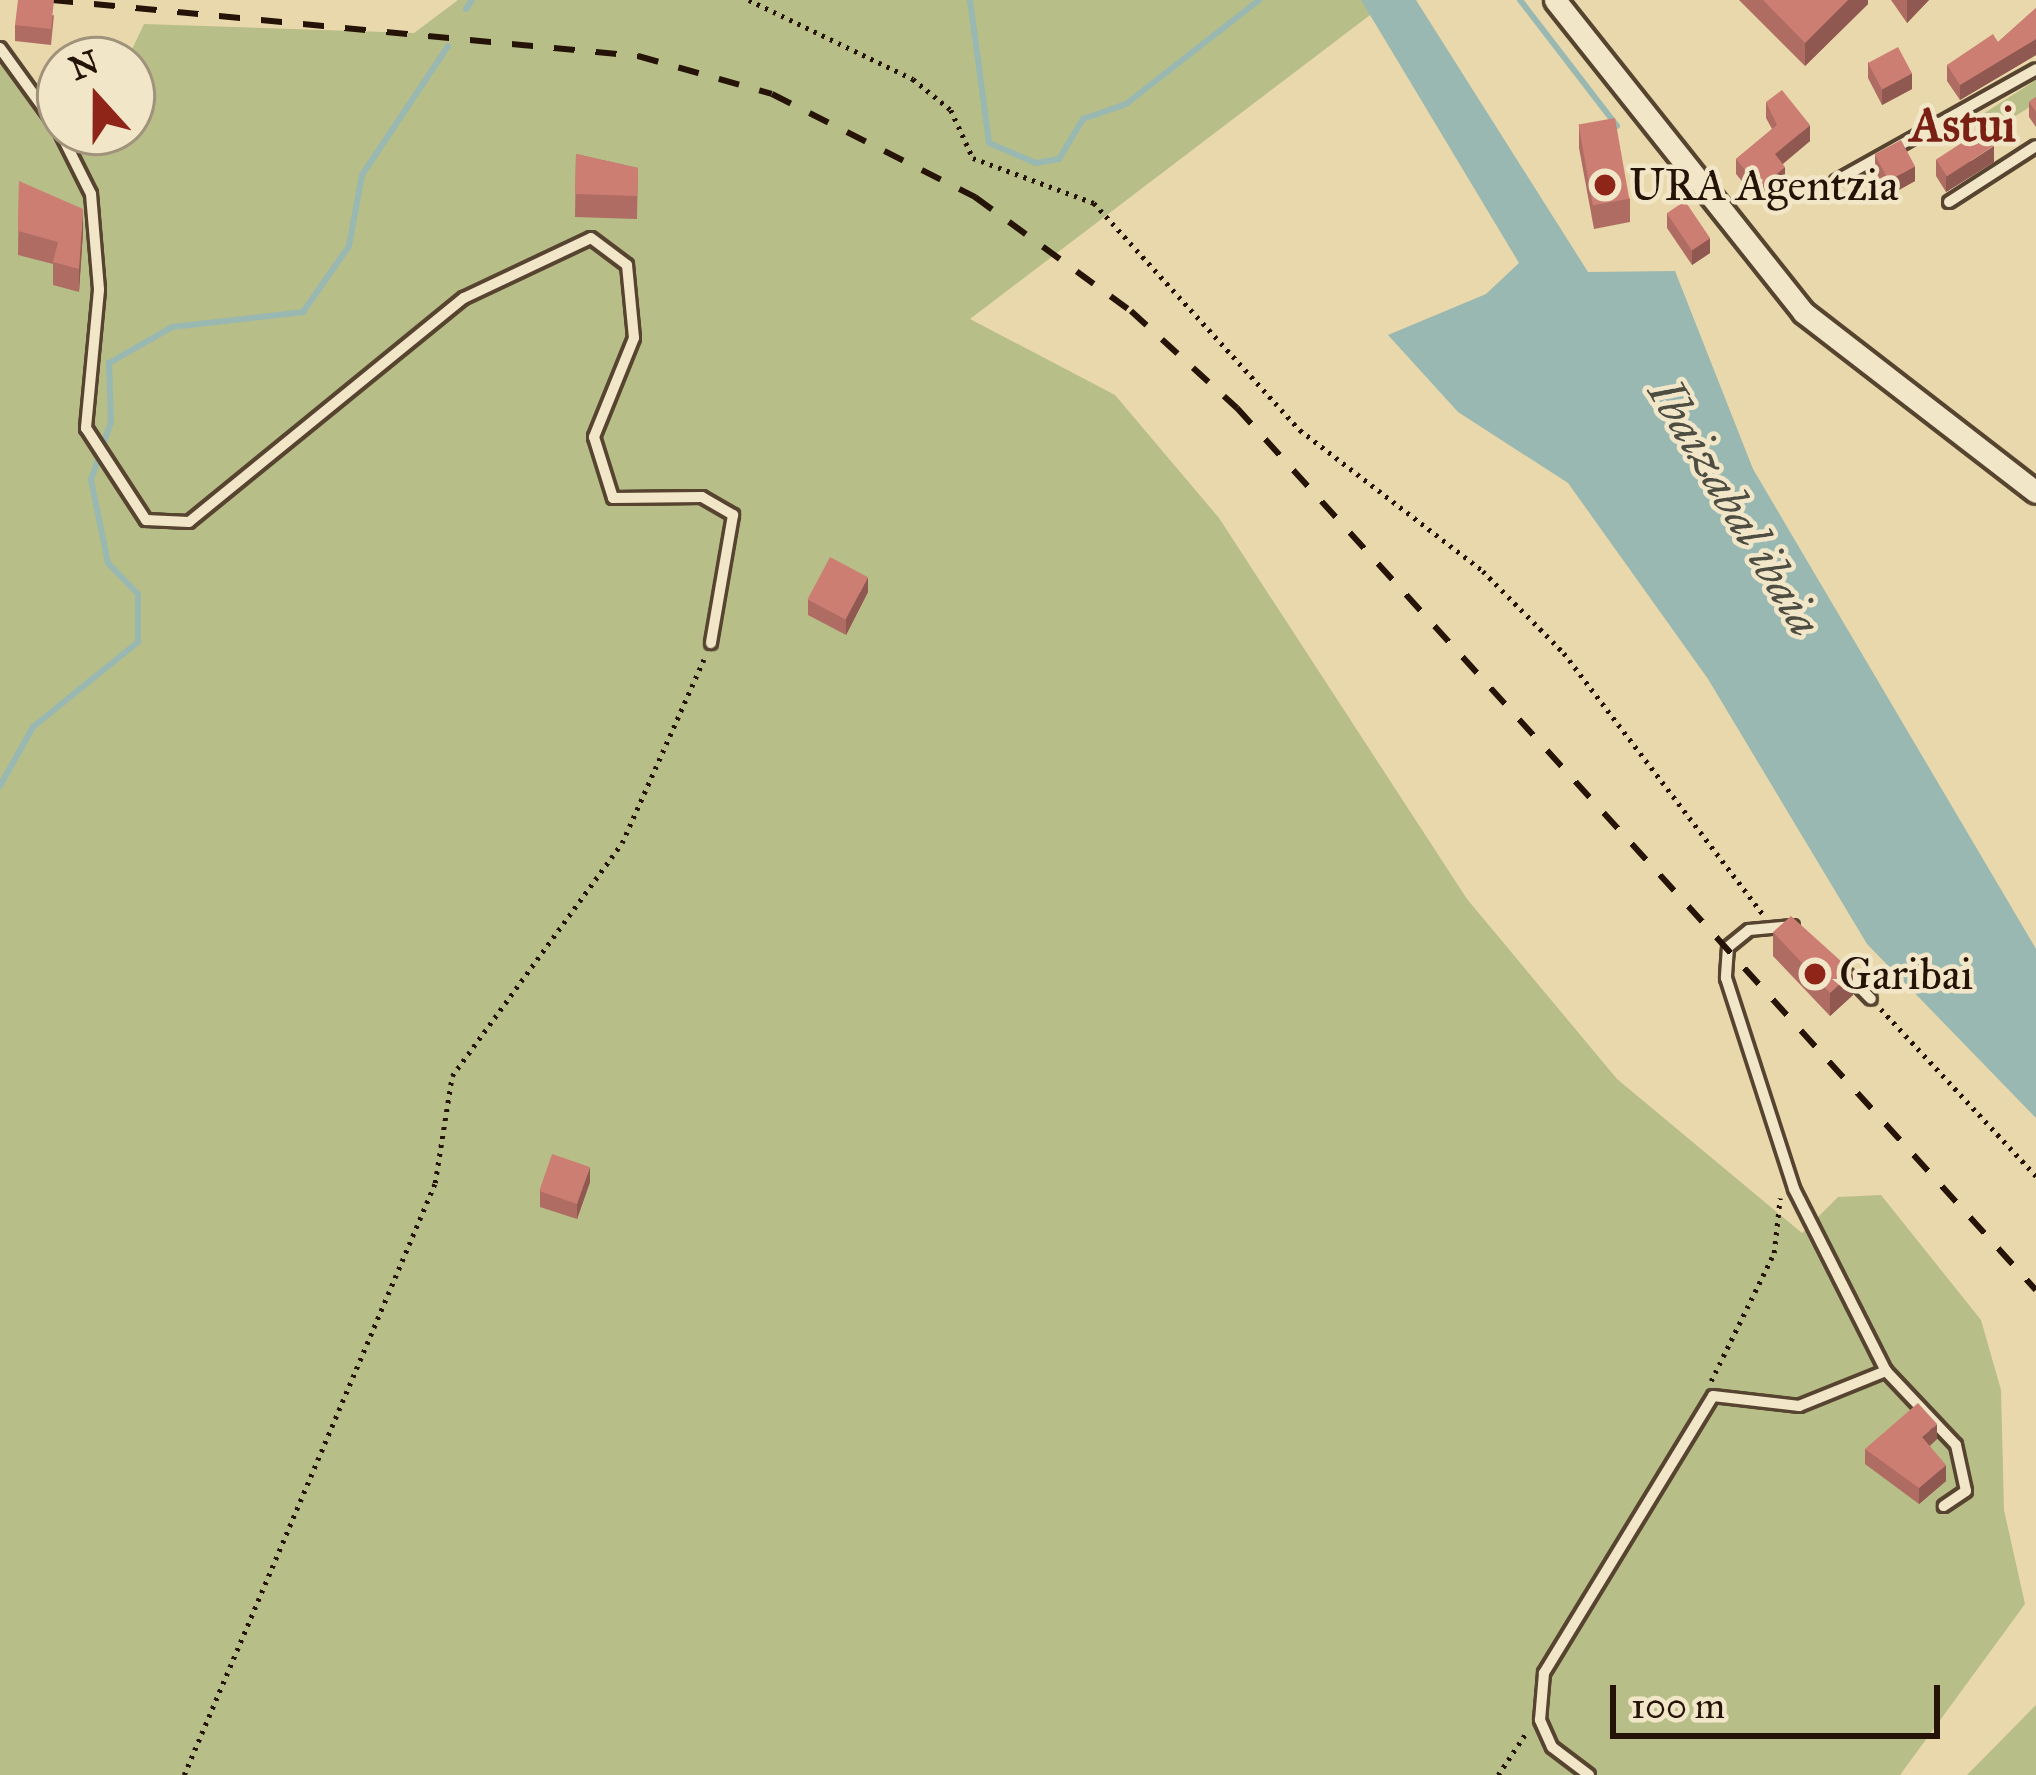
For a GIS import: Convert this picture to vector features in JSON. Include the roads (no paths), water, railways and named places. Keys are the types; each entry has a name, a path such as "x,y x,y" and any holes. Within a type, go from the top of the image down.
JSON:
{"street":[{"path":"1555,0 1803,312 2036,492"}],"lane":[{"path":"0,48 36,98"},
{"path":"1836,181 2036,69"},
{"path":"1949,202 2036,146"},
{"path":"72,156 91,194 99,290 91,439 108,471 146,520 189,522 464,298 591,238 627,265 632,364 594,437 613,499 702,497 734,515 711,643"},
{"path":"1810,934 1771,922 1727,946 1726,979 1794,1190 1886,1371 1956,1445 1966,1492 1943,1506"},
{"path":"1825,951 1871,999"},
{"path":"1589,1775 1543,1726 1544,1673 1692,1418 1713,1396 1798,1406 1886,1371"}],"water":[{"name":"Ibaizabal ibaia","path":"1361,0 1416,0 1588,272 1675,271 1753,469 2036,949 2036,1118 1867,944 1708,679 1568,483 1458,412 1388,335 1486,294 1519,263"}],"waterway":[{"path":"466,9 472,0"},
{"path":"970,0 989,143 1036,163 1059,159 1083,119 1126,104 1259,0"},
{"path":"1520,0 1617,126"},
{"path":"0,786 33,727 138,642 138,594 108,563 91,480 111,422 109,363 172,327 303,312 349,246 362,175 448,46"}],"railway":[{"path":"52,0 638,56 772,94 975,197 1131,311 1237,408 2036,1290"}],"place":[{"name":"URA Agentzia","path":"1605,185"},
{"name":"Garibai","path":"1815,974"}],"district":[{"name":"Astui","path":"1963,125"}]}
